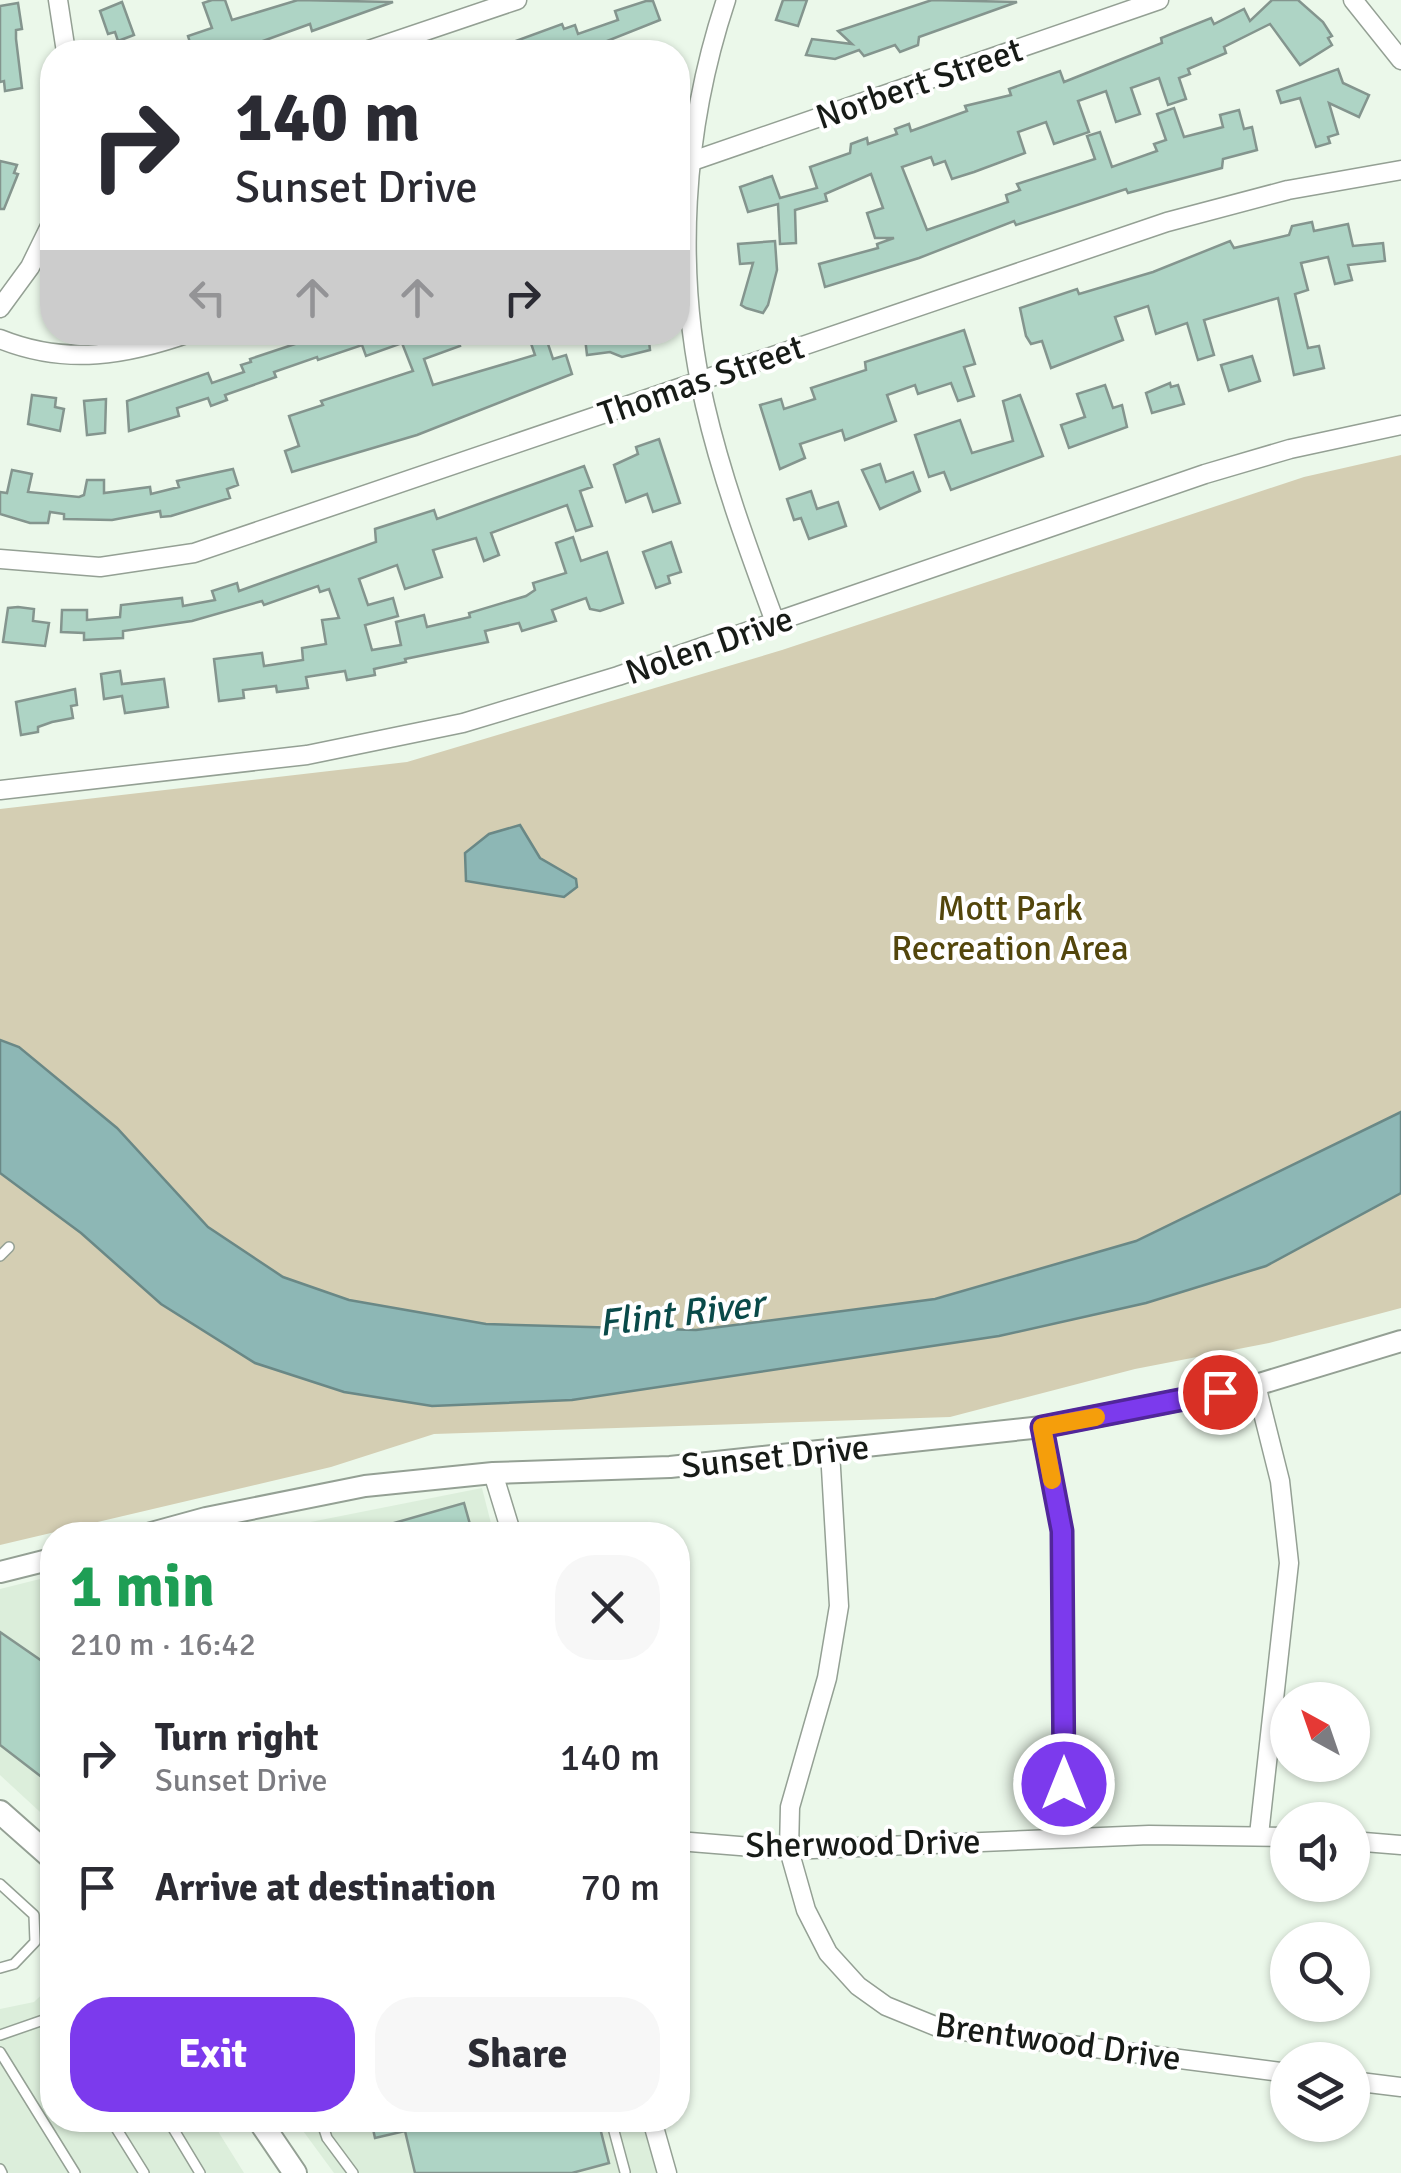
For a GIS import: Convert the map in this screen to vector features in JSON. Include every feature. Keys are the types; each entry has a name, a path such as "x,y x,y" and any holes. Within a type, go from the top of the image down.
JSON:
{"main road":[{"path":"0,1812 40,1847"},
{"path":"267,2132 295,2173"}],"street":[{"path":"58,0 64,40"},
{"path":"399,40 517,0"},
{"path":"690,138 726,0"},
{"name":"Norbert Street","path":"690,162 1159,0"},
{"path":"1353,0 1401,60"},
{"name":"Thomas Street","path":"0,559 100,568 194,553 1180,218 1288,190 1401,170"},
{"path":"0,308 40,247"},
{"path":"690,300 700,381 726,478 775,622"},
{"path":"0,339 36,351 85,357 154,345"},
{"name":"Nolen Drive","path":"0,790 93,776 251,763 423,732 558,696 1217,470 1401,424"},
{"name":"Sunset Drive","path":"191,1522 365,1486 493,1474 670,1467 1042,1427 1256,1385 1401,1341"},
{"path":"1256,1385 1280,1480 1289,1563 1259,1835"},
{"path":"1042,1427 1062,1531 1064,1838"},
{"name":"Brentwood Drive","path":"830,1452 840,1606 827,1678 790,1808 789,1850 806,1910 828,1952 858,1986 911,2018 940,2028 1270,2071"},
{"path":"493,1474 508,1522"},
{"path":"0,1572 40,1562"},
{"name":"Sherwood Drive","path":"690,1843 789,1850 1064,1838 1270,1836"},
{"path":"1370,1843 1401,1845"},
{"path":"1370,2083 1401,2087"},
{"path":"655,2132 667,2173"}],"lane":[{"path":"0,1256 9,1247"},
{"path":"0,1884 34,1914 36,1942 14,1964 0,1968"},
{"path":"0,2035 40,2023"},
{"path":"0,2052 40,2117"},
{"path":"50,2132 75,2173"},
{"path":"118,2132 144,2173"},
{"path":"175,2132 200,2173"},
{"path":"325,2132 353,2173"},
{"path":"614,2132 624,2173"}],"shaded area":[{"path":"482,1488 491,1522 311,1522"},
{"path":"40,1579 40,1812 0,1775 0,1589"},
{"path":"40,1996 40,2132 218,2132 244,2173 0,2173 0,2009 34,2002"},
{"path":"304,2132 649,2132 659,2173 334,2173"}],"green space":[{"name":"Mott Park Recreation Area","path":"1401,455 1401,1112 1136,1241 935,1299 696,1330 486,1324 349,1300 283,1277 208,1227 117,1128 19,1047 0,1040 0,809 407,762 782,650 1304,477"},
{"path":"0,1173 81,1233 432,1406 572,1400 999,1336 1146,1303 1266,1266 1401,1193 1401,1308 1269,1343 1135,1369 950,1417 434,1434 331,1467 98,1522 40,1522 40,1536 0,1545"}],"water":[{"path":"520,825 540,858 576,879 577,887 564,897 466,881 465,853 489,834"},
{"path":"0,1040 19,1047 117,1128 208,1227 283,1277 349,1300 486,1324 696,1330 935,1299 1136,1241 1401,1112 1401,1193 1266,1266 1146,1303 999,1336 572,1400 432,1406 344,1392 255,1363 161,1304 81,1233 0,1173"}],"building":[{"path":"225,0 232,20 298,0 393,2 312,31 310,24 266,40 189,40 188,36 212,28 203,3"},
{"path":"783,0 807,0 798,26 776,20"},
{"path":"932,0 1017,2 919,37 918,45 900,52 895,45 864,56 859,50 835,59 806,55 812,39 852,44 838,31"},
{"path":"1272,0 1298,0 1323,22 1332,36 1328,38 1332,45 1300,65 1270,24 1224,47 1226,53 1188,69 1190,74 1179,78 1186,99 1168,105 1159,78 1131,88 1140,114 1116,122 1106,91 1078,101 1089,132 1054,144 1046,122 1018,132 1025,153 974,172 952,179 945,161 934,165 931,157 902,167 927,230 1008,202 1006,195 1020,190 1017,184 1095,159 1087,136 1100,132 1112,167 1157,151 1154,144 1166,140 1157,114 1174,108 1184,137 1223,127 1220,115 1239,110 1244,129 1252,127 1257,150 1223,159 1222,168 1128,193 1126,189 1016,225 1014,221 919,258 825,287 819,264 878,248 877,244 894,238 875,238 867,213 883,208 871,174 825,194 827,201 795,210 796,243 780,244 778,204 748,212 740,187 772,176 780,198 817,188 810,167 850,153 851,144 867,138 868,144 897,134 895,129 909,124 911,131 967,111 965,106 1011,95 1009,89 1060,71 1064,82 1162,43 1161,38 1211,18 1214,24 1244,9 1250,21"},
{"path":"653,1 660,20 610,40 519,40 562,24 564,29 575,25 578,34 618,20 615,11"},
{"path":"122,2 134,35 118,40 115,32 108,34 100,11"},
{"path":"18,3 22,29 16,30 16,39 22,88 5,91 4,81 0,82 0,6"},
{"path":"1338,69 1343,83 1369,95 1359,117 1329,103 1338,134 1328,137 1330,143 1316,147 1300,98 1281,103 1277,91"},
{"path":"0,161 17,165 14,173 18,174 4,209 0,209"},
{"path":"1312,222 1314,231 1348,224 1353,246 1383,243 1385,261 1348,265 1352,280 1335,284 1328,257 1301,263 1308,290 1295,294 1308,348 1319,346 1324,368 1294,375 1278,298 1204,320 1214,355 1198,360 1187,323 1156,334 1148,306 1115,317 1123,340 1051,368 1042,341 1031,344 1026,336 1020,308 1077,289 1079,294 1153,272 1230,241 1234,248 1289,235 1292,226"},
{"path":"775,241 777,270 768,305 763,313 746,308 741,305 753,263 740,264 738,244"},
{"path":"964,330 975,364 964,367 974,396 958,401 951,383 918,394 915,385 887,395 896,421 845,440 842,430 800,444 805,458 780,469 760,405 781,399 784,409 815,399 811,388 866,370 865,362"},
{"path":"292,345 362,345 274,372 276,377 225,395 227,400 211,406 208,398 177,408 179,416 129,431 127,401 208,373 212,383 244,372 241,365 251,362 250,359"},
{"path":"362,345 396,345 366,356"},
{"path":"403,345 460,345 424,359 433,385 535,355 532,345 548,345 553,359 566,355 572,374 417,435 292,472 285,451 299,446 289,416 323,405 321,401 413,371"},
{"path":"586,345 649,345 650,350 622,357 610,352 587,355"},
{"path":"1252,356 1260,381 1229,391 1221,365"},
{"path":"1170,383 1171,387 1178,385 1184,404 1152,413 1146,393"},
{"path":"1105,385 1113,408 1122,405 1127,427 1069,448 1061,425 1085,417 1077,394"},
{"path":"32,395 56,398 55,407 64,409 60,431 28,424"},
{"path":"1020,395 1043,456 951,490 944,472 929,477 915,435 960,420 972,453 1013,441 1003,401"},
{"path":"106,399 105,433 87,435 84,401"},
{"path":"659,439 680,503 653,512 647,494 626,502 614,465 638,454 636,447"},
{"path":"880,464 886,482 913,472 920,491 880,509 862,470"},
{"path":"584,466 592,487 580,491 592,526 576,531 567,505 491,533 499,555 484,561 476,538 433,550 442,577 405,589 397,565 359,579 368,605 393,598 398,616 365,625 372,650 401,645 396,622 424,615 427,627 470,617 469,613 526,596 535,590 533,583 566,573 556,543 573,537 581,561 607,552 623,603 600,611 590,609 586,598 552,610 556,621 522,631 519,623 485,631 488,642 405,659 406,662 374,669 375,675 347,680 345,671 306,677 308,688 277,692 276,686 243,690 244,698 219,701 214,659 262,653 264,666 303,660 302,648 326,644 322,620 339,618 329,589 320,592 318,586 264,605 262,601 192,621 123,631 123,638 84,640 84,633 61,632 62,610 87,610 87,620 120,617 121,605 182,598 183,606 215,600 212,591 237,583 239,591 376,542 375,529 434,510 437,519"},
{"path":"233,469 238,485 227,489 230,498 171,516 161,517 160,511 112,520 64,519 64,514 50,512 48,523 30,523 0,514 0,492 7,493 12,470 32,474 28,492 79,497 84,495 87,480 104,480 104,493 150,487 151,494 179,487 177,481"},
{"path":"811,491 817,509 838,502 846,526 809,539 801,518 794,520 787,499"},
{"path":"671,542 681,572 668,576 670,583 656,588 643,552"},
{"path":"8,608 34,609 33,621 49,623 45,646 3,642"},
{"path":"120,671 122,684 164,679 168,707 125,713 122,696 104,699 101,674"},
{"path":"75,689 77,705 71,706 73,718 21,735 16,702"},
{"path":"464,1503 469,1522 398,1522"},
{"path":"0,1632 40,1660 40,1776 0,1745"},
{"path":"374,2132 401,2132 375,2138"},
{"path":"405,2132 601,2132 609,2163 572,2173 415,2173"}],"slow traffic":[{"path":"1052,1480 1042,1427 1096,1417"}],"route":[{"path":"1064,1784 1062,1531 1042,1427 1220,1392"}],"water label":[{"name":"Flint River","path":"681,1313"}]}
